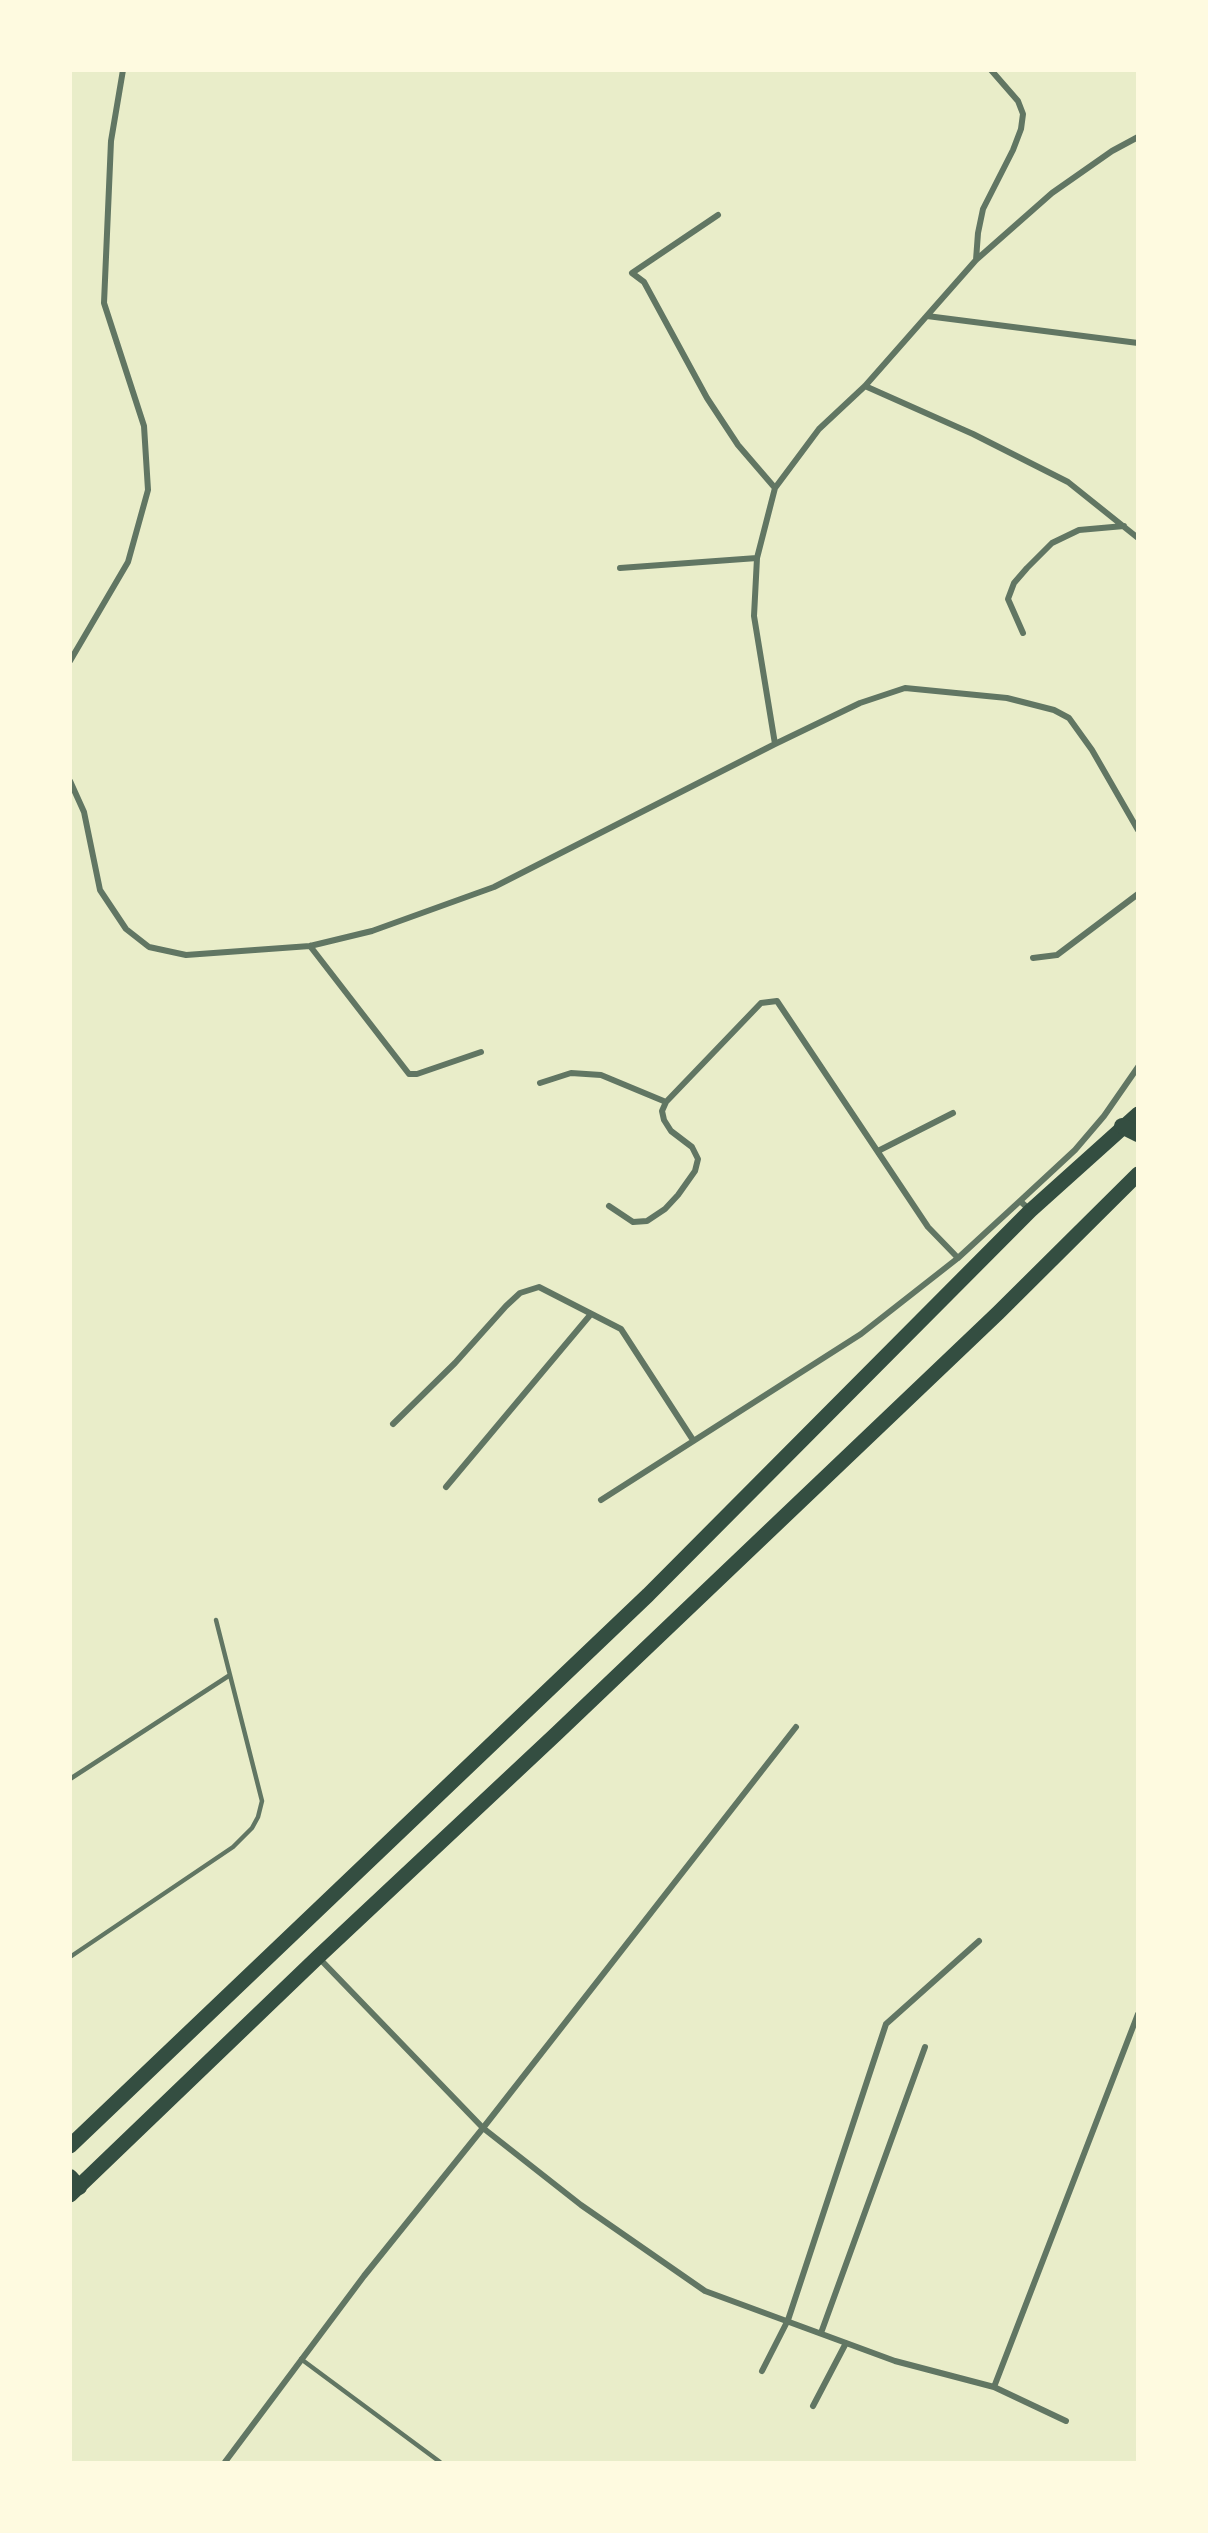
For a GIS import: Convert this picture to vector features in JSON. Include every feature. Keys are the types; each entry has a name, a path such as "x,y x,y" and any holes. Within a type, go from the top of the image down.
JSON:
{"highway":[{"path":"1122,1126 1137,1134"}],"main road":[{"path":"70,2146 648,1594 1025,1206 1137,1114"},
{"path":"73,2186 833,1470 1137,1174"}],"street":[{"path":"70,661 128,562 148,490 144,426 104,303 111,141 123,70"},
{"path":"976,260 983,209 1013,150 1021,129 1023,114 1018,101 991,70"},
{"path":"775,744 754,616 757,558 775,488 819,429 865,386 976,260 1052,192 1112,151 1137,137"},
{"path":"718,215 632,273 644,282 680,350 732,436 775,488"},
{"path":"927,316 1137,343"},
{"path":"865,386 973,434 1068,482 1137,538"},
{"path":"1023,633 1008,599 1014,583 1027,568 1052,543 1079,530 1124,526"},
{"path":"620,568 757,558"},
{"path":"70,781 84,812 100,890 126,929 149,947 186,955 310,946 372,931 494,886 860,703 905,688 1007,698 1054,710 1069,718 1092,750 1137,830"},
{"path":"1033,958 1057,955 1137,894"},
{"path":"310,946 409,1074 417,1074 481,1052"},
{"path":"609,1206 633,1222 647,1221 665,1209 678,1196 695,1171 698,1159 692,1147 671,1131 664,1120 662,1111 666,1102 761,1003 777,1001 928,1227 958,1258"},
{"path":"601,1500 861,1334 1025,1206 1104,1116 1137,1067"},
{"path":"540,1083 571,1073 601,1075 666,1102"},
{"path":"878,1151 953,1113"},
{"path":"393,1424 520,1293 539,1287 621,1329 693,1440"},
{"path":"446,1487 591,1314"},
{"path":"225,2463 364,2276 483,2128 796,1727"},
{"path":"762,2370 788,2320 886,2024 979,1941"},
{"path":"318,1957 483,2128 581,2205 705,2291 895,2361 994,2386 1066,2421"},
{"path":"994,2386 1137,2014"},
{"path":"821,2333 925,2047"},
{"path":"813,2406 846,2343"}],"lane":[{"path":"70,1957 233,1847 252,1828 262,1801 216,1620"},
{"path":"70,1779 230,1675"},
{"path":"302,2359 440,2463"}]}
